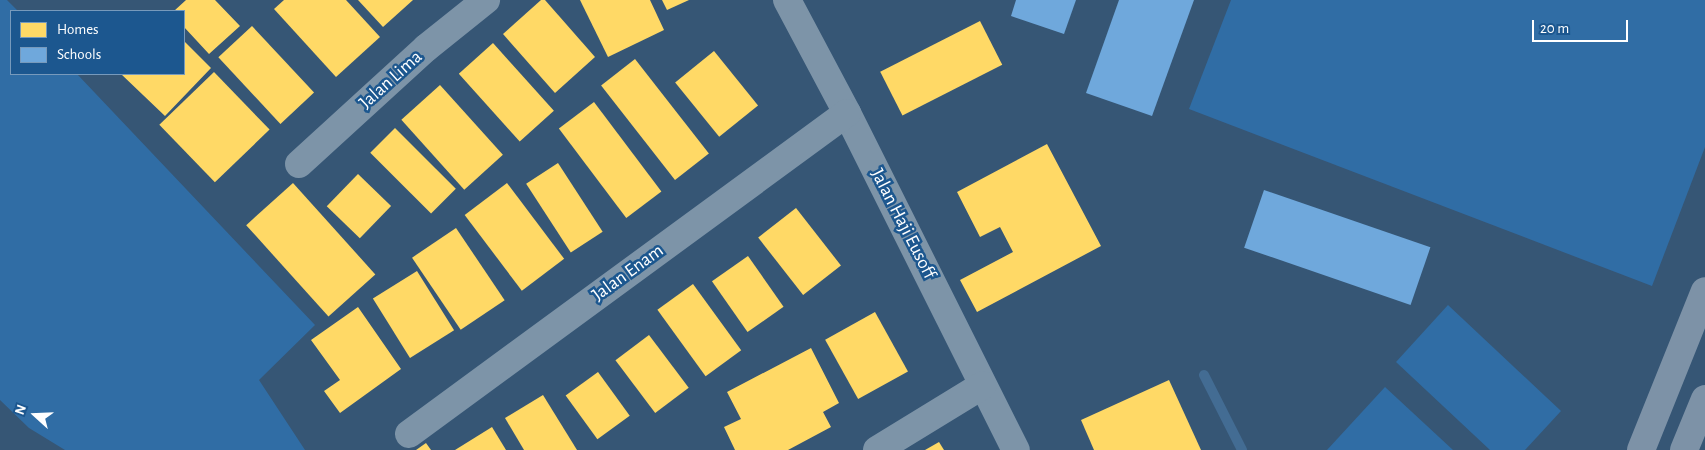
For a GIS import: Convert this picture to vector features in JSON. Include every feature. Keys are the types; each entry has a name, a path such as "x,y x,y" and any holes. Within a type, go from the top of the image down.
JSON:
{"main road":[{"path":"1640,450 1705,291"},
{"path":"1684,450 1705,399"}],"street":[{"name":"Jalan Lima","path":"299,164 426,48 486,0"},
{"name":"Jalan Haji Eusoff","path":"787,0 847,112 1016,450"},
{"name":"Jalan Enam","path":"409,434 847,112"},
{"path":"877,450 983,385"}],"shaded area":[{"path":"0,0 7,0 17,10 10,10 10,75 78,75 315,325 259,380 305,450 65,450 29,428 0,400"},
{"path":"1231,0 1705,0 1705,147 1652,286 1189,109"},
{"path":"1448,305 1561,411 1525,450 1490,450 1396,362"},
{"path":"1385,387 1453,450 1327,450"}],"building: Homes":[{"path":"186,0 215,0 240,26 209,54 185,28 185,10 175,10"},
{"path":"284,0 346,0 380,37 336,77 274,9"},
{"path":"358,0 413,0 383,27"},
{"path":"541,0 545,0 595,57 555,93 503,34"},
{"path":"580,0 650,0 664,30 608,57"},
{"path":"662,0 689,0 667,10"},
{"path":"980,21 1002,65 902,116 880,72"},
{"path":"252,26 314,93 280,124 218,57"},
{"path":"185,42 211,68 165,116 122,75 185,75"},
{"path":"493,43 554,111 520,141 459,74"},
{"path":"714,51 758,105 719,137 675,82"},
{"path":"635,59 709,154 675,180 601,85"},
{"path":"214,72 270,130 215,182 159,125"},
{"path":"440,85 503,155 464,190 401,120"},
{"path":"594,102 661,191 626,218 559,128"},
{"path":"395,128 456,189 431,214 370,153"},
{"path":"1047,144 1101,246 977,312 960,280 1013,252 1000,227 980,237 957,192"},
{"path":"558,163 603,232 571,252 526,184"},
{"path":"358,174 391,206 360,238 327,206"},
{"path":"293,183 375,274 328,317 246,225"},
{"path":"507,183 564,259 522,291 465,215"},
{"path":"796,208 841,266 803,295 758,238"},
{"path":"456,228 505,300 461,330 412,258"},
{"path":"748,256 784,307 748,332 712,281"},
{"path":"417,271 454,330 410,358 373,299"},
{"path":"693,284 741,350 706,376 657,310"},
{"path":"358,307 401,369 340,413 324,391 340,380 311,340"},
{"path":"875,312 908,371 858,399 825,340"},
{"path":"649,335 689,388 655,413 615,360"},
{"path":"811,348 839,403 823,412 831,427 788,450 735,450 724,427 741,419 727,392"},
{"path":"598,372 630,416 597,439 566,396"},
{"path":"1169,380 1201,450 1094,450 1081,420"},
{"path":"543,395 577,450 524,450 505,418"},
{"path":"492,427 506,450 455,450"},
{"path":"939,442 944,450 925,450"},
{"path":"426,443 431,450 416,450"}],"building: Schools":[{"path":"1016,0 1076,0 1064,34 1011,16"},
{"path":"1119,0 1194,0 1152,116 1086,93"},
{"path":"1264,190 1430,247 1411,305 1244,248"}],"waterway":[{"path":"1204,375 1242,450"}]}
